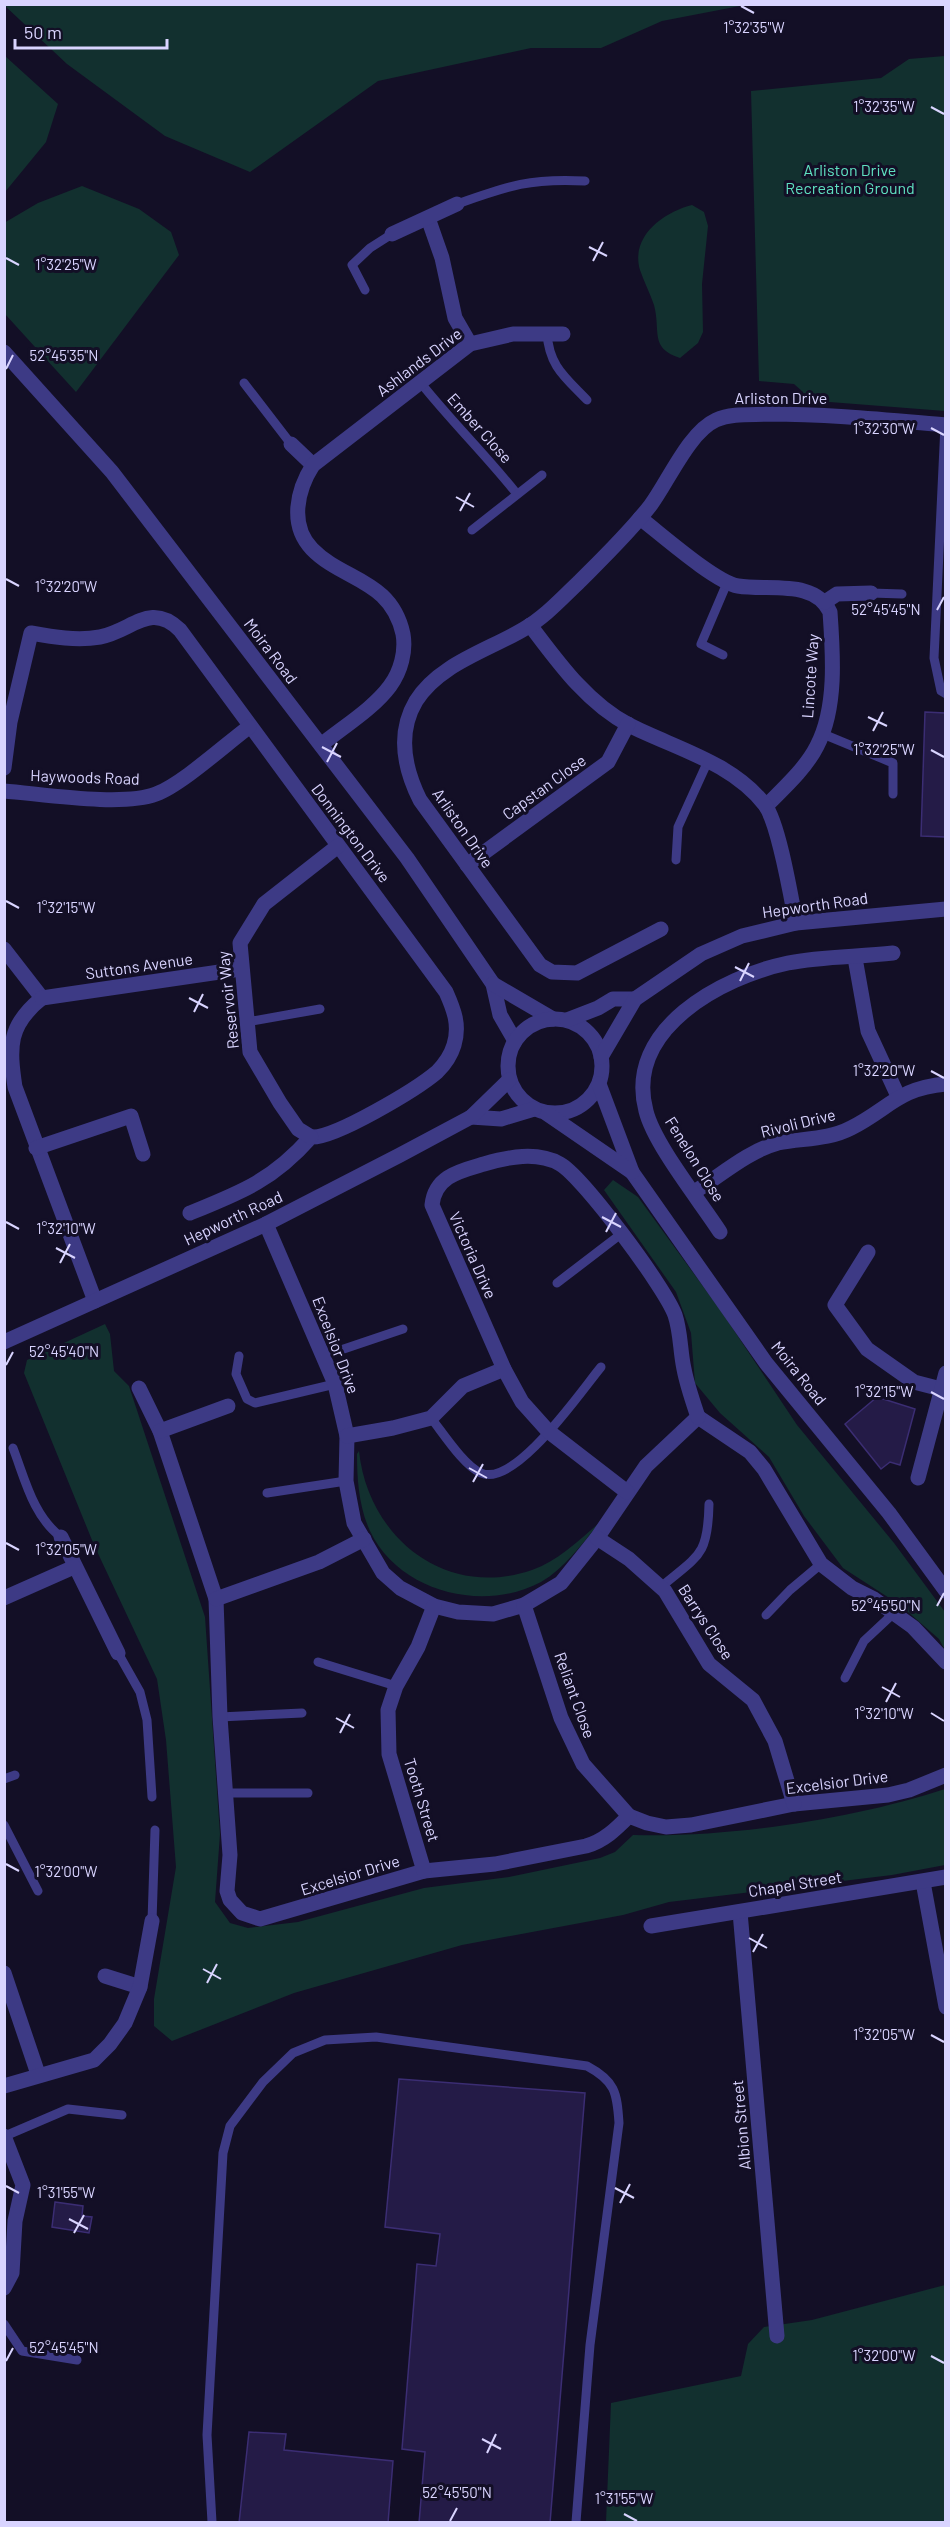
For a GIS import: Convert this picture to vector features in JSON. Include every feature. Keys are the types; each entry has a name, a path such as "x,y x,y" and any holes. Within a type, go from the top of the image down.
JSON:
{"street":[{"path":"392,234 457,204"},
{"path":"428,218 442,258 455,318 470,344"},
{"name":"Ashlands Drive","path":"321,745 390,686 405,647 401,627 387,601 365,582 312,549 303,533 297,513 299,494 313,465 470,344 513,334 563,334"},
{"name":"Moira Road","path":"4,352 112,472 407,858 493,984 500,1015 515,1041"},
{"name":"Arliston Drive","path":"661,929 578,973 552,972 529,954 420,800 413,786 404,755 406,727 417,699 434,679 530,625 578,582 640,518 695,438 713,421 729,416 843,416 945,425"},
{"path":"291,444 313,465"},
{"path":"640,518 727,583 811,592 825,602 837,594 871,593"},
{"name":"Lincote Way","path":"766,806 798,772 816,748 823,734 828,712 831,633 830,612 825,602"},
{"name":"Donnington Drive","path":"4,768 10,722 31,633 78,639 100,637 144,618 157,616 166,619 180,630 249,727 446,992 456,1014 457,1034 447,1060 437,1071 348,1126 320,1138 311,1137"},
{"path":"530,625 579,686 628,724 708,761 748,787 766,806 789,882 796,923"},
{"name":"Capstan Close","path":"467,865 608,762 628,724"},
{"name":"Haywoods Road","path":"4,791 116,799 146,798 169,788 249,727"},
{"name":"Reservoir Way","path":"311,1137 298,1128 259,1071 250,1052 240,969 240,943 255,915 264,904 338,846"},
{"name":"Hepworth Road","path":"601,1057 636,999 701,954 763,929 796,923 945,909"},
{"path":"4,949 42,998 20,1020 13,1036 10,1052 15,1087 95,1301"},
{"name":"Fenelon Close","path":"720,1232 661,1143 646,1113 643,1092 645,1072 656,1041 690,1008 739,979 790,962 893,953"},
{"path":"855,958 868,1031 898,1096"},
{"name":"Suttons Avenue","path":"42,998 240,969"},
{"name":"Moira Road","path":"493,984 560,1019"},
{"name":"Hepworth Road","path":"560,1019 598,1008 613,999 636,999"},
{"path":"471,1117 501,1119 540,1111 572,1110 583,1104 599,1084 601,1057 587,1033 560,1019 538,1021 525,1029 515,1041 508,1060 509,1080 524,1102 540,1111"},
{"name":"Hepworth Road","path":"4,1342 266,1224 471,1117 509,1080"},
{"name":"Moira Road","path":"599,1084 632,1172 766,1363 889,1513 945,1591"},
{"name":"Rivoli Drive","path":"694,1192 758,1151 777,1144 832,1136 872,1116 898,1096 920,1088 945,1084"},
{"name":"Moira Road","path":"540,1111 632,1172"},
{"path":"36,1148 131,1116 143,1154"},
{"path":"190,1213 250,1189 275,1173 311,1137"},
{"name":"Victoria Drive","path":"627,1492 548,1431 522,1402 504,1369 432,1205 438,1185 451,1174 507,1157 529,1156 560,1164 581,1185 621,1234 664,1293 674,1314 682,1341 683,1368 698,1417"},
{"name":"Excelsior Drive","path":"266,1224 335,1383 347,1436 346,1481 354,1522 382,1573 400,1588 434,1606 458,1612 493,1614 524,1605 561,1583 597,1538 646,1466 698,1417"},
{"path":"868,1252 836,1305 867,1349 914,1382 941,1389"},
{"path":"347,1436 393,1428 431,1418 463,1386 504,1369"},
{"path":"918,1478 945,1373"},
{"name":"Excelsior Drive","path":"139,1388 160,1431 216,1599 220,1717 230,1855 227,1891 234,1906 251,1917 261,1919 424,1871 513,1862 586,1846 598,1842 613,1832 629,1816 666,1827 691,1825 794,1804 909,1790 945,1775"},
{"path":"160,1431 228,1406"},
{"path":"698,1417 750,1452 764,1469 822,1564 852,1588 913,1627 945,1662"},
{"path":"61,1537 118,1653"},
{"name":"Barrys Close","path":"597,1538 629,1559 661,1587 681,1613 709,1664 718,1675 744,1691 753,1700 775,1741 794,1804"},
{"path":"216,1599 319,1562 364,1539"},
{"path":"4,1598 74,1567"},
{"name":"Reliant Close","path":"524,1605 561,1718 583,1764 629,1816"},
{"name":"Tooth Street","path":"424,1871 389,1754 388,1710 396,1686 418,1647 434,1606"},
{"name":"Chapel Street","path":"651,1926 945,1877"},
{"path":"923,1882 945,2007"},
{"name":"Albion Street","path":"740,1911 777,2336"},
{"path":"4,2086 38,2074 94,2060 110,2044 125,2023 140,1988 152,1921"},
{"path":"4,1973 38,2074"},
{"path":"105,1976 140,1988"},
{"path":"4,2288 12,2273 15,2221 23,2185 5,2136"}],"lane":[{"path":"457,204 516,183 547,179 585,181"},
{"path":"365,290 352,265 370,248 392,234"},
{"path":"547,333 548,352 556,368 587,400"},
{"name":"Ember Close","path":"420,382 454,426 491,461 517,494"},
{"path":"244,383 291,444"},
{"path":"945,425 942,571 934,658 941,691 945,694"},
{"path":"472,530 543,475"},
{"path":"723,655 701,644 727,583"},
{"path":"871,593 903,594"},
{"path":"823,734 893,763 893,794"},
{"path":"676,860 678,827 708,761"},
{"path":"247,1022 320,1009"},
{"path":"557,1283 621,1234"},
{"path":"323,1356 403,1329"},
{"path":"239,1356 236,1374 247,1399 255,1402 335,1383"},
{"path":"431,1418 470,1465 482,1474 504,1473 514,1467 548,1431 601,1367"},
{"path":"13,1448 38,1511 49,1528 61,1537"},
{"path":"267,1493 346,1481"},
{"path":"661,1587 698,1556 708,1536 709,1504"},
{"path":"766,1616 790,1590 822,1564"},
{"path":"845,1678 864,1641 894,1613"},
{"path":"118,1653 140,1692 147,1720 152,1797"},
{"path":"318,1662 396,1686"},
{"path":"220,1717 302,1713"},
{"path":"4,1779 15,1774"},
{"path":"225,1793 308,1793"},
{"path":"4,1825 38,1891"},
{"path":"152,1921 154,1830"},
{"path":"212,2523 207,2435 223,2153 230,2126 263,2082 293,2053 325,2040 376,2037 587,2066 610,2081 616,2093 620,2124 590,2345 576,2523"},
{"path":"5,2136 68,2109 122,2115"},
{"path":"4,2324 21,2351 77,2360"}],"green space":[{"path":"4,5 745,5 662,21 601,48 531,48 378,81 250,172 165,136 67,64"},
{"path":"5,56 58,104 46,142 5,192"},
{"name":"Arliston Drive Recreation Ground","path":"945,56 945,411 804,400 803,392 794,384 759,381 751,91 881,78 909,59"},
{"path":"82,186 139,209 171,232 179,255 76,392 5,314 4,223 38,203"},
{"path":"692,205 704,212 708,226 702,284 703,332 698,343 680,358 670,354 660,344 654,305 640,270 638,258 640,246 652,227 671,213"},
{"path":"613,1180 638,1197 721,1311 797,1425 894,1543 945,1612 945,1650 939,1639 900,1605 843,1568 804,1516 769,1457 720,1413 695,1383 691,1333 676,1292 604,1190"},
{"path":"105,1324 110,1334 114,1371 129,1386 205,1617 220,1834 215,1902 230,1923 248,1928 298,1922 424,1888 509,1877 600,1858 615,1852 633,1835 710,1833 791,1824 871,1809 945,1789 945,1865 892,1875 669,1902 623,1915 462,1945 294,1993 172,2041 154,2026 154,1999 176,1867 166,1740 157,1679 94,1545 24,1373 27,1360"},
{"path":"359,1451 365,1482 378,1510 395,1534 416,1554 441,1568 470,1576 500,1577 532,1570 559,1556 599,1523 565,1563 541,1582 518,1591 494,1596 469,1596 445,1591 422,1582 401,1569 383,1552 370,1531 359,1493 357,1454"},
{"path":"945,2285 945,2522 606,2522 611,2403 741,2376 748,2344 764,2327 812,2320"}],"building":[{"path":"925,712 945,713 945,837 921,836"},
{"path":"877,1397 915,1409 900,1465 890,1462 881,1469 845,1424"},
{"path":"399,2079 585,2093 550,2523 419,2523 425,2452 402,2449 417,2264 436,2266 440,2234 385,2227"},
{"path":"55,2202 83,2206 82,2216 92,2217 89,2233 52,2227"},
{"path":"249,2432 286,2434 284,2450 393,2461 388,2523 239,2523"}]}
